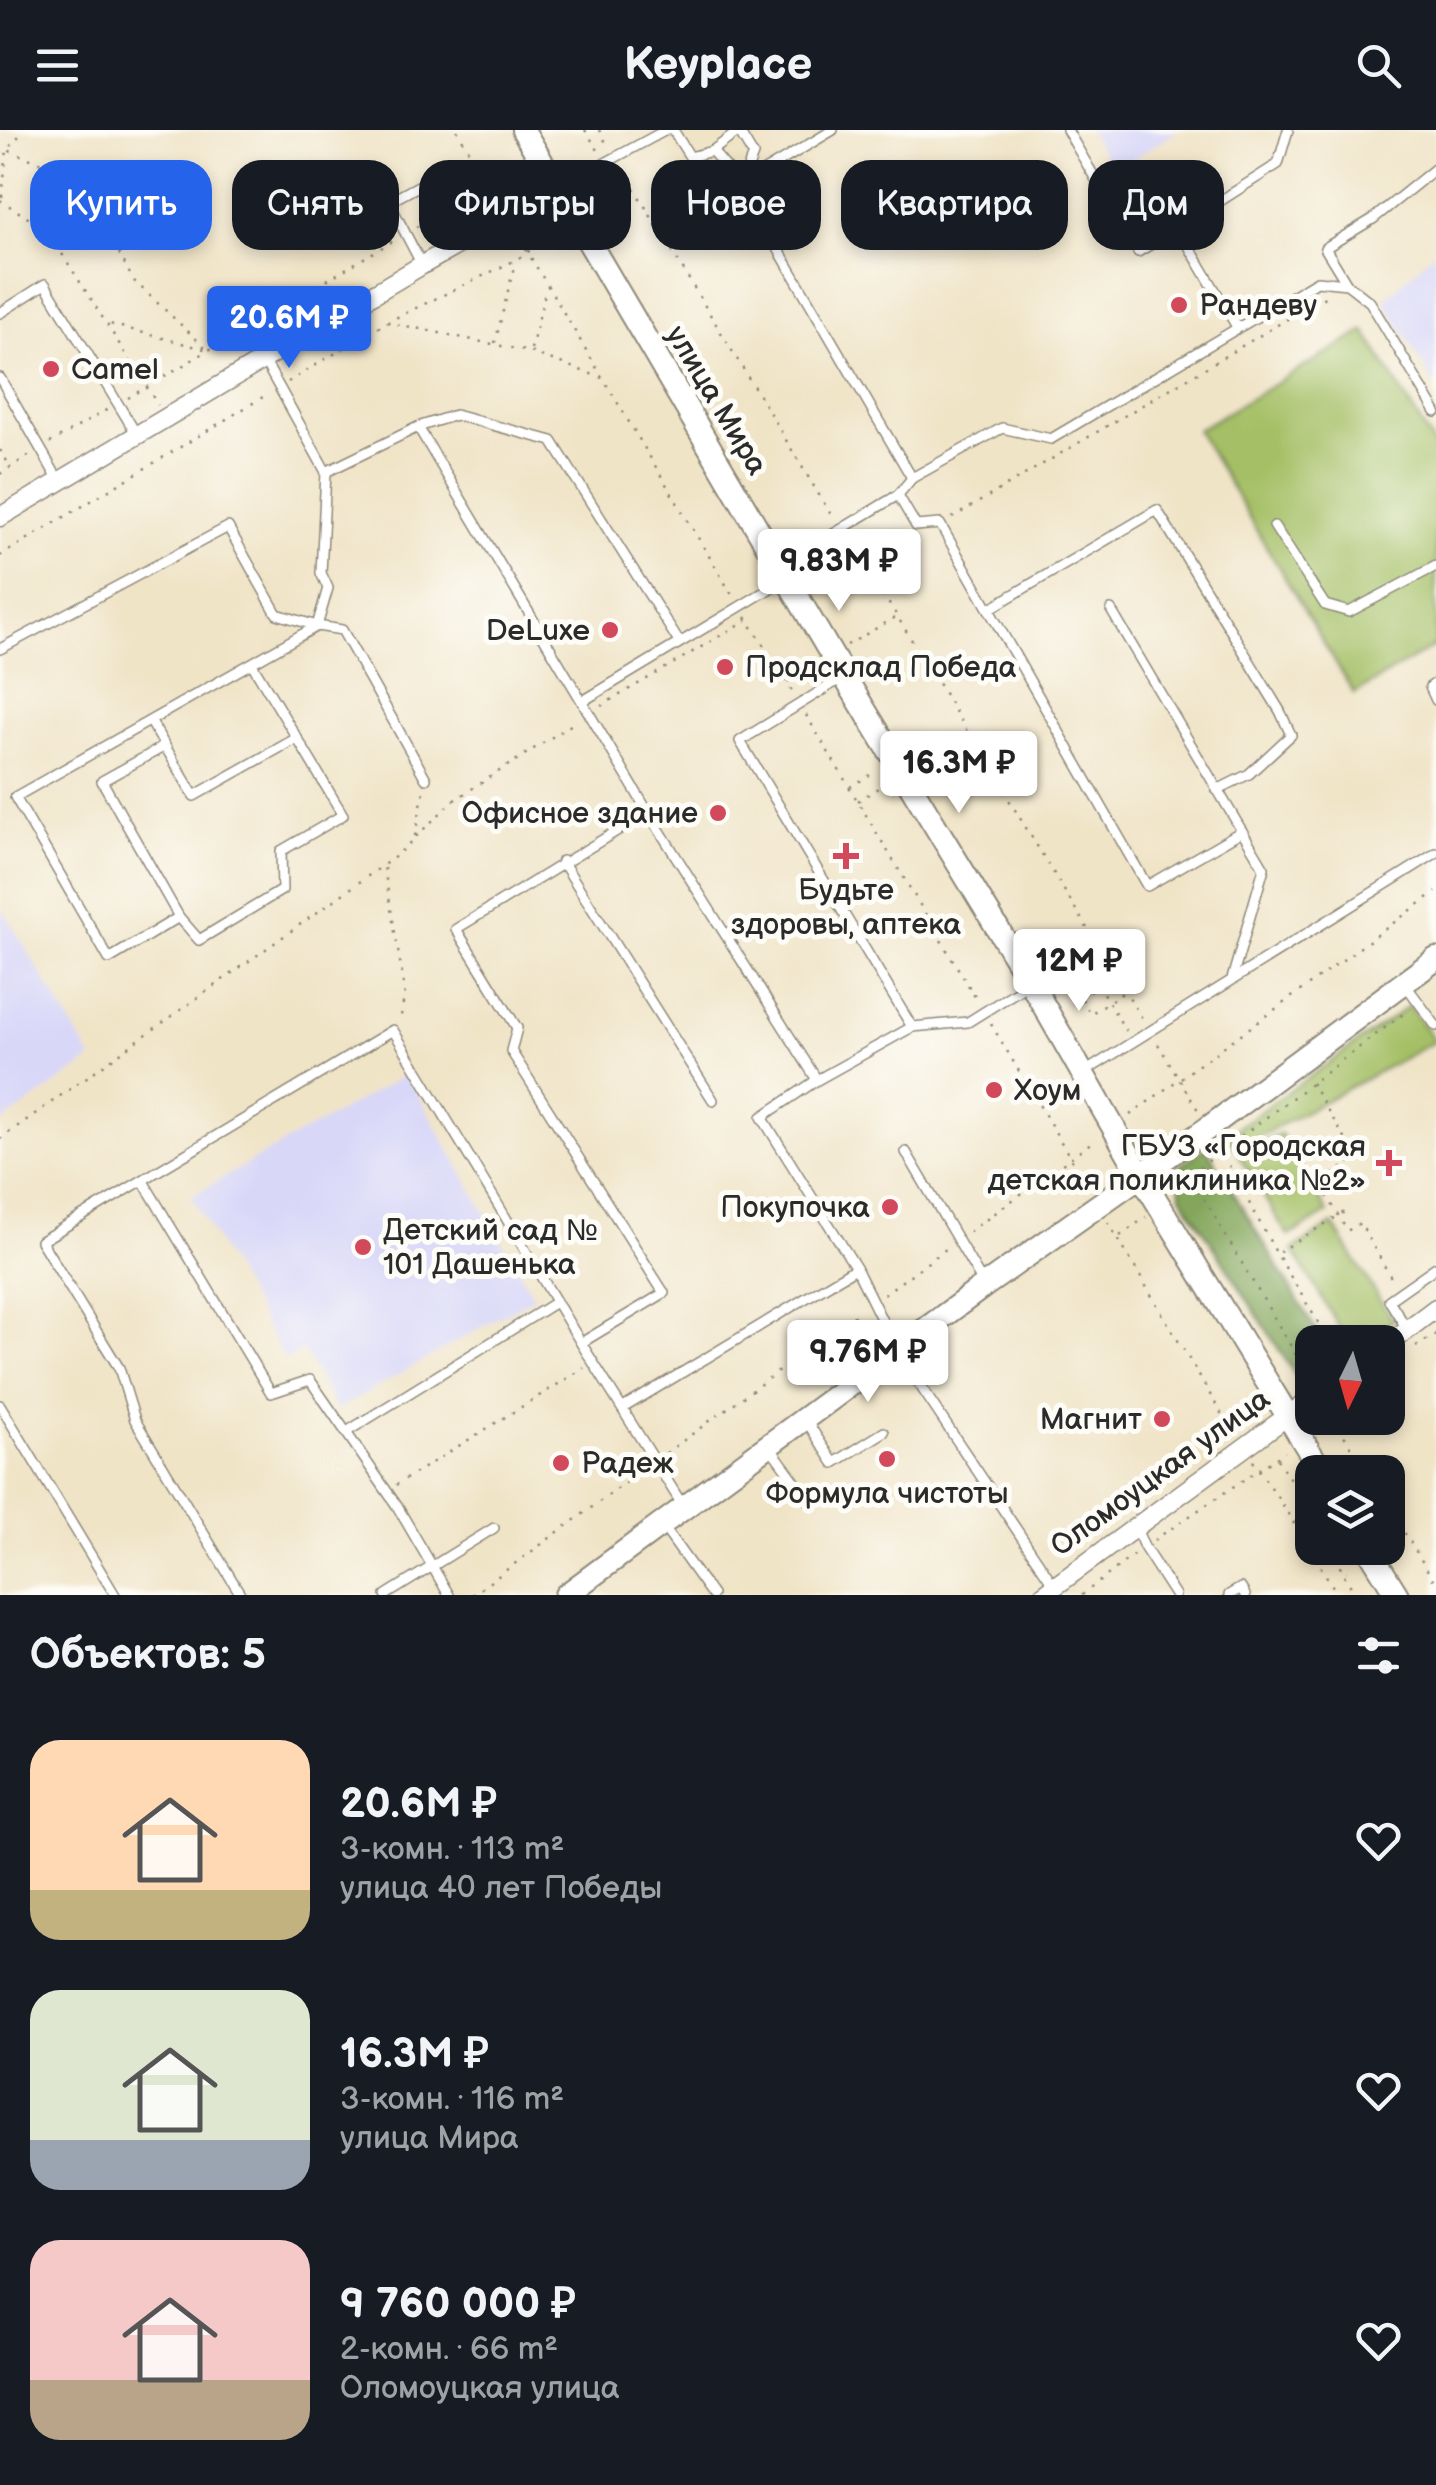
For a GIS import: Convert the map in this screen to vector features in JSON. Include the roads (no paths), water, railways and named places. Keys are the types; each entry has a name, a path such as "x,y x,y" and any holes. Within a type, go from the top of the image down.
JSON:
{"street":[{"name":"улица Мира","path":"523,130 540,160"},
{"path":"0,516 449,250"},
{"name":"улица Мира","path":"593,250 1140,1174 1312,1455"},
{"path":"566,1595 1436,959"},
{"path":"1405,1332 1436,1308"},
{"name":"Оломоуцкая улица","path":"1048,1591 1295,1410"},
{"path":"1378,1565 1397,1595"}],"lane":[{"path":"616,160 669,130 690,157 712,151 738,130 753,154 751,160"},
{"path":"783,160 833,130"},
{"path":"1067,130 1088,166"},
{"path":"1224,199 1278,164 1288,130"},
{"path":"712,151 720,160"},
{"path":"1436,168 1373,219 1326,248 1346,284 1370,302 1436,412"},
{"path":"419,185 389,202 422,265"},
{"path":"779,250 912,478"},
{"path":"1191,250 1237,327"},
{"path":"582,701 739,606 840,530 898,495 912,478 1002,428 1051,438 1318,281 1346,284"},
{"path":"0,313 46,284 137,435"},
{"path":"179,917 109,959 16,797 317,626 328,588 321,573 326,472 264,359"},
{"path":"0,378 59,481"},
{"path":"326,472 418,426 456,415 552,441 679,642"},
{"path":"418,426 648,812 817,1080"},
{"path":"898,495 916,526 940,524 1147,886 1242,831"},
{"path":"989,609 1157,510 1291,735 1249,774 1218,790"},
{"path":"1274,526 1325,606 1349,612 1436,566"},
{"path":"0,649 228,527 277,614 342,630 426,780"},
{"path":"1111,610 1264,868 1232,979"},
{"path":"165,746 102,782 179,917 198,940 282,890 281,851 342,814 252,664"},
{"path":"844,676 740,741 912,1028"},
{"path":"1436,683 1430,687 1436,700"},
{"path":"150,722 194,796 297,738"},
{"path":"581,1343 664,1293 511,1051 518,1028 456,928 648,812"},
{"path":"1083,1073 1436,853"},
{"path":"562,861 713,1100"},
{"path":"1030,983 968,1022 912,1028 817,1080 762,1117 856,1268 897,1351 1048,1591"},
{"path":"1404,983 1436,1026"},
{"path":"241,1595 135,1420 118,1368 41,1240 393,1030 685,1509"},
{"path":"906,1152 984,1286"},
{"path":"143,1181 271,1393 310,1380 387,1490 449,1595"},
{"path":"1408,1330 1389,1300 1436,1267"},
{"path":"623,1408 856,1268"},
{"path":"348,1430 556,1302"},
{"path":"0,1406 115,1595"},
{"path":"805,1420 834,1463 884,1432"},
{"path":"769,1446 811,1503"},
{"path":"662,1525 712,1595"},
{"path":"386,1595 494,1528"},
{"path":"1136,1528 1175,1595"},
{"path":"1229,1595 1241,1588 1245,1595"}],"place":[{"name":"Рандеву","path":"1179,305"},
{"name":"Camel","path":"51,369"},
{"name":"DeLuxe","path":"610,630"},
{"name":"Продсклад Победа","path":"725,667"},
{"name":"Офисное здание","path":"718,813"},
{"name":"Будьте здоровы, аптека","path":"846,856"},
{"name":"Хоум","path":"994,1090"},
{"name":"ГБУЗ «Городская детская поликлиника №2»","path":"1389,1163"},
{"name":"Покупочка","path":"890,1207"},
{"name":"Детский сад № 101 Дашенька","path":"363,1247"},
{"name":"Магнит","path":"1162,1419"},
{"name":"Формула чистоты","path":"887,1459"},
{"name":"Радеж","path":"561,1463"}]}
